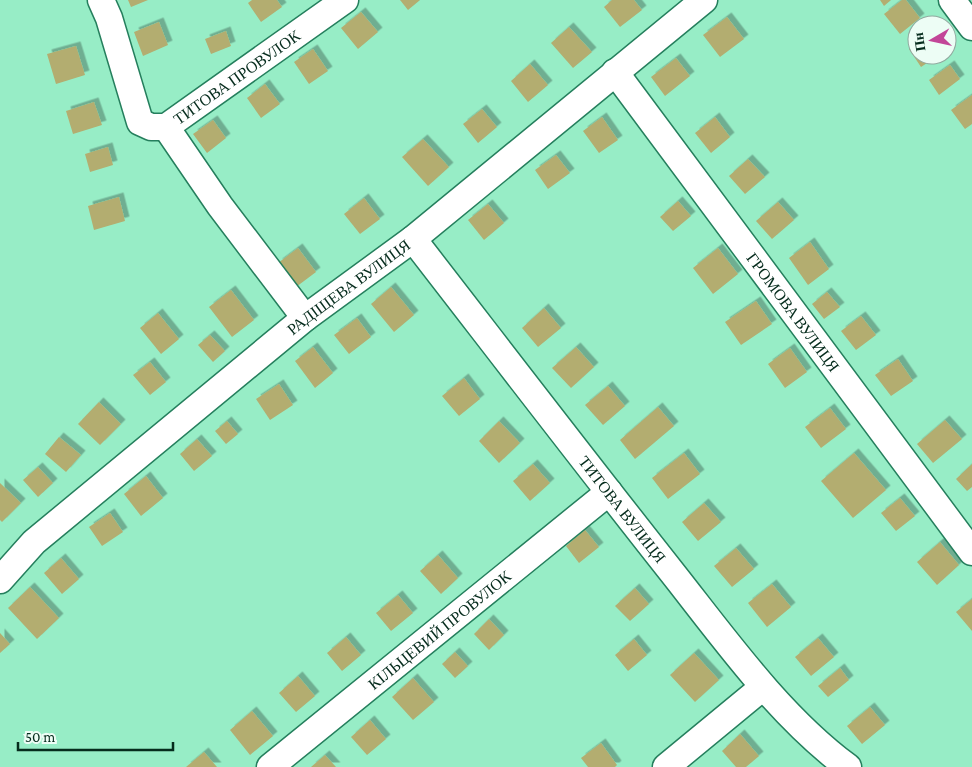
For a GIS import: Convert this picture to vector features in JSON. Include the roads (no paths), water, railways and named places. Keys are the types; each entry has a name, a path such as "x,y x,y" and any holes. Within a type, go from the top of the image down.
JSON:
{"street":[{"name":"ТИТОВА ПРОВУЛОК","path":"105,9 140,122 151,127 166,127 345,0"},
{"name":"РАДІЩЕВА ВУЛИЦЯ","path":"0,580 34,542 305,318 413,240 704,0"},
{"path":"952,0 972,27"},
{"name":"ГРОМОВА ВУЛИЦЯ","path":"615,72 972,552"},
{"path":"166,127 220,206 305,318"},
{"name":"ТИТОВА ВУЛИЦЯ","path":"413,240 763,687 829,753 848,767"},
{"name":"КІЛЬЦЕВИЙ ПРОВУЛОК","path":"270,767 609,492"},
{"path":"666,767 763,687"}]}
